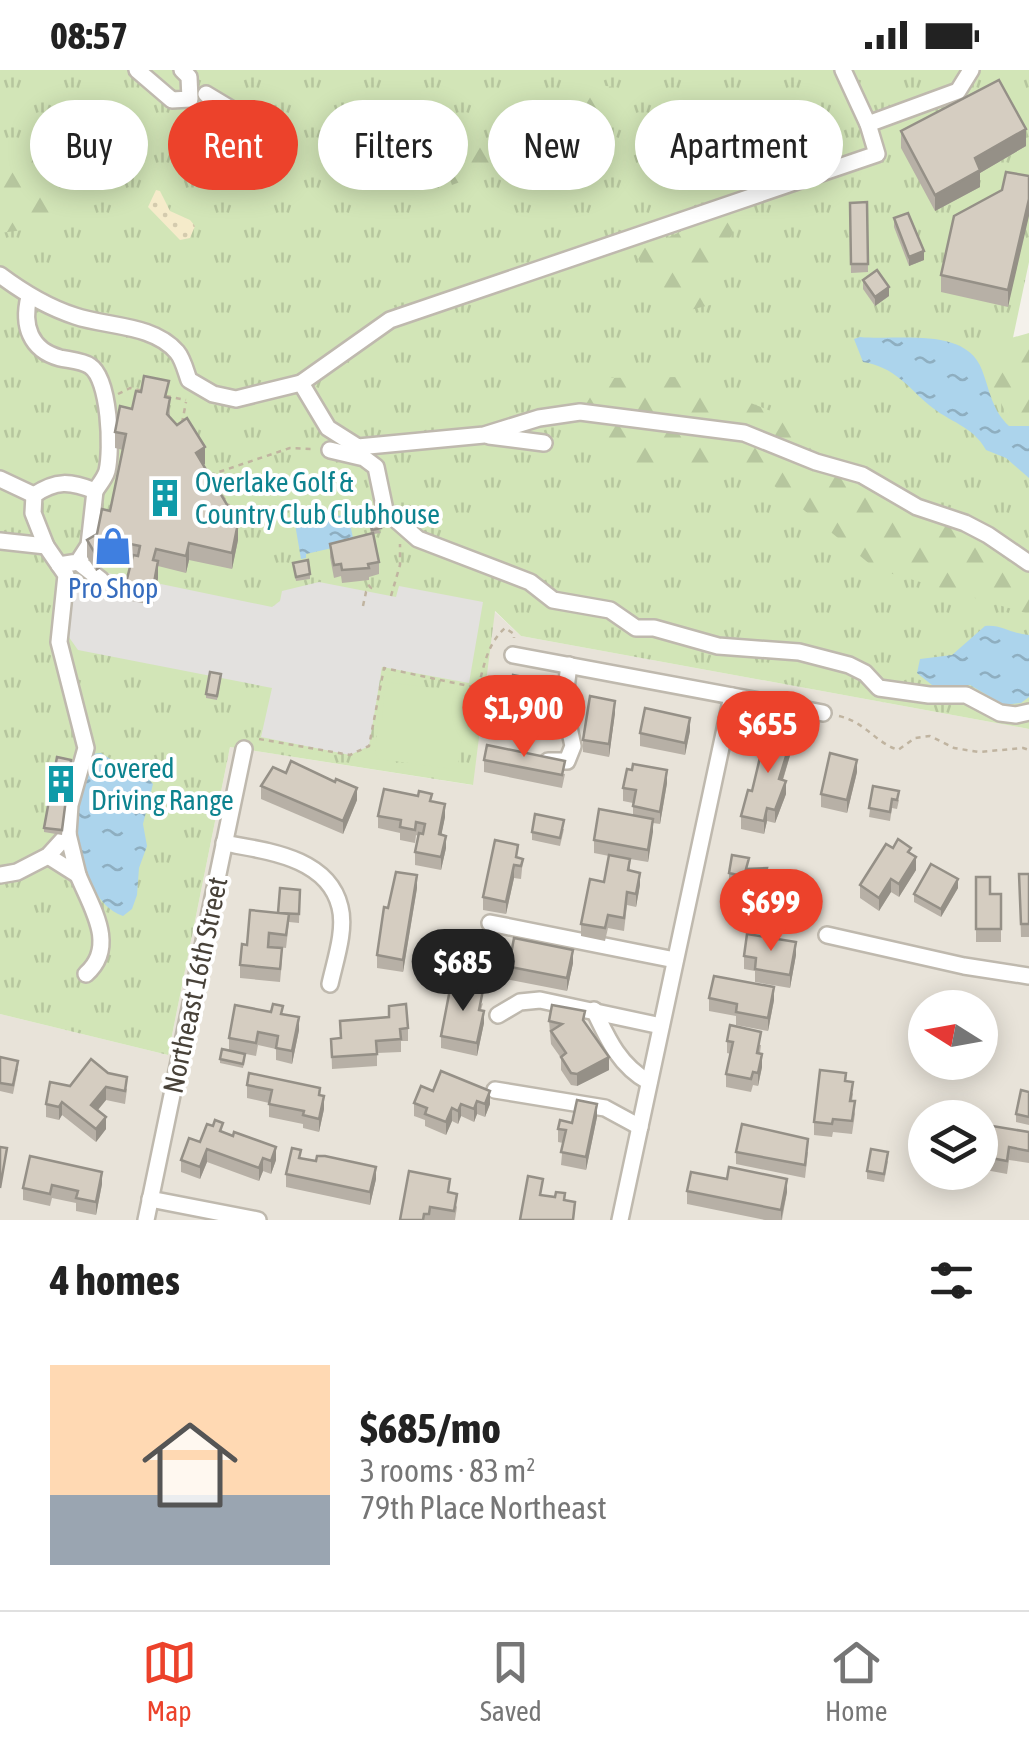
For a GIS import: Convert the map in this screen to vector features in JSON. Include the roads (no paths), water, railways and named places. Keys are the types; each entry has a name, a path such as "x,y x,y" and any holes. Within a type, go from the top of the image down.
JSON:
{"street":[{"path":"136,70 172,100 198,96 208,100"},
{"path":"0,276 30,298 76,316 132,328 160,339 179,353 190,380 213,394 236,399 301,383 390,320 877,154 843,70"},
{"path":"868,124 919,102 958,91 970,70"},
{"path":"185,74 198,96"},
{"path":"30,298 25,314 28,333 38,348 53,356 89,364 99,375 108,422 107,474 95,491 88,544 78,562"},
{"path":"301,383 328,428 358,447 484,435 539,418 580,412 744,432 816,462 862,475 917,506 965,522 1029,563"},
{"path":"484,435 544,443"},
{"path":"345,442 330,450 364,458 376,466 385,510 396,522 430,545 530,582 553,600 610,610 636,628 654,628 718,646 799,652 849,665 865,673 879,688 929,696 966,695 1000,713 1029,712"},
{"path":"0,479 34,495"},
{"path":"86,974 98,963 104,939 78,875 68,834 70,805 86,748 58,642 66,575 46,546 32,513 34,495 52,483 74,483 95,491"},
{"path":"0,540 46,546"},
{"path":"59,565 78,562 101,580"},
{"path":"513,655 823,713"},
{"path":"548,761 567,761 573,746 564,704 569,665"},
{"path":"620,1220 732,696"},
{"name":"Northeast 16th Street","path":"146,1220 244,750"},
{"path":"0,875 17,872 48,856 68,834"},
{"path":"224,843 302,862 332,888 341,908 341,927 330,984"},
{"path":"48,856 78,875"},
{"path":"490,923 675,960"},
{"path":"828,935 964,966 1029,976"},
{"path":"498,1016 520,1002 540,1000 662,1026"},
{"path":"594,1010 610,1044 630,1072 649,1082"},
{"path":"495,1090 604,1108 640,1127"},
{"path":"150,1199 258,1220"}],"water":[{"path":"929,338 961,347 974,356 1003,420 1009,426 1029,426 1029,478 1006,458 986,450 974,435 937,411 892,373 863,362 854,339"},
{"path":"348,514 354,543 306,554 301,559 295,524"},
{"path":"985,626 1029,635 1029,697 1021,703 1004,705 970,685 932,685 917,673 920,659 952,655"},
{"path":"101,753 126,769 142,772 153,784 143,824 147,846 139,868 137,895 132,909 123,916 106,906 94,890 78,855 78,807 91,754"}],"place":[{"name":"Overlake Golf & Country Club Clubhouse","path":"165,498"},
{"name":"Pro Shop","path":"113,546"},
{"name":"Covered Driving Range","path":"61,784"}]}
